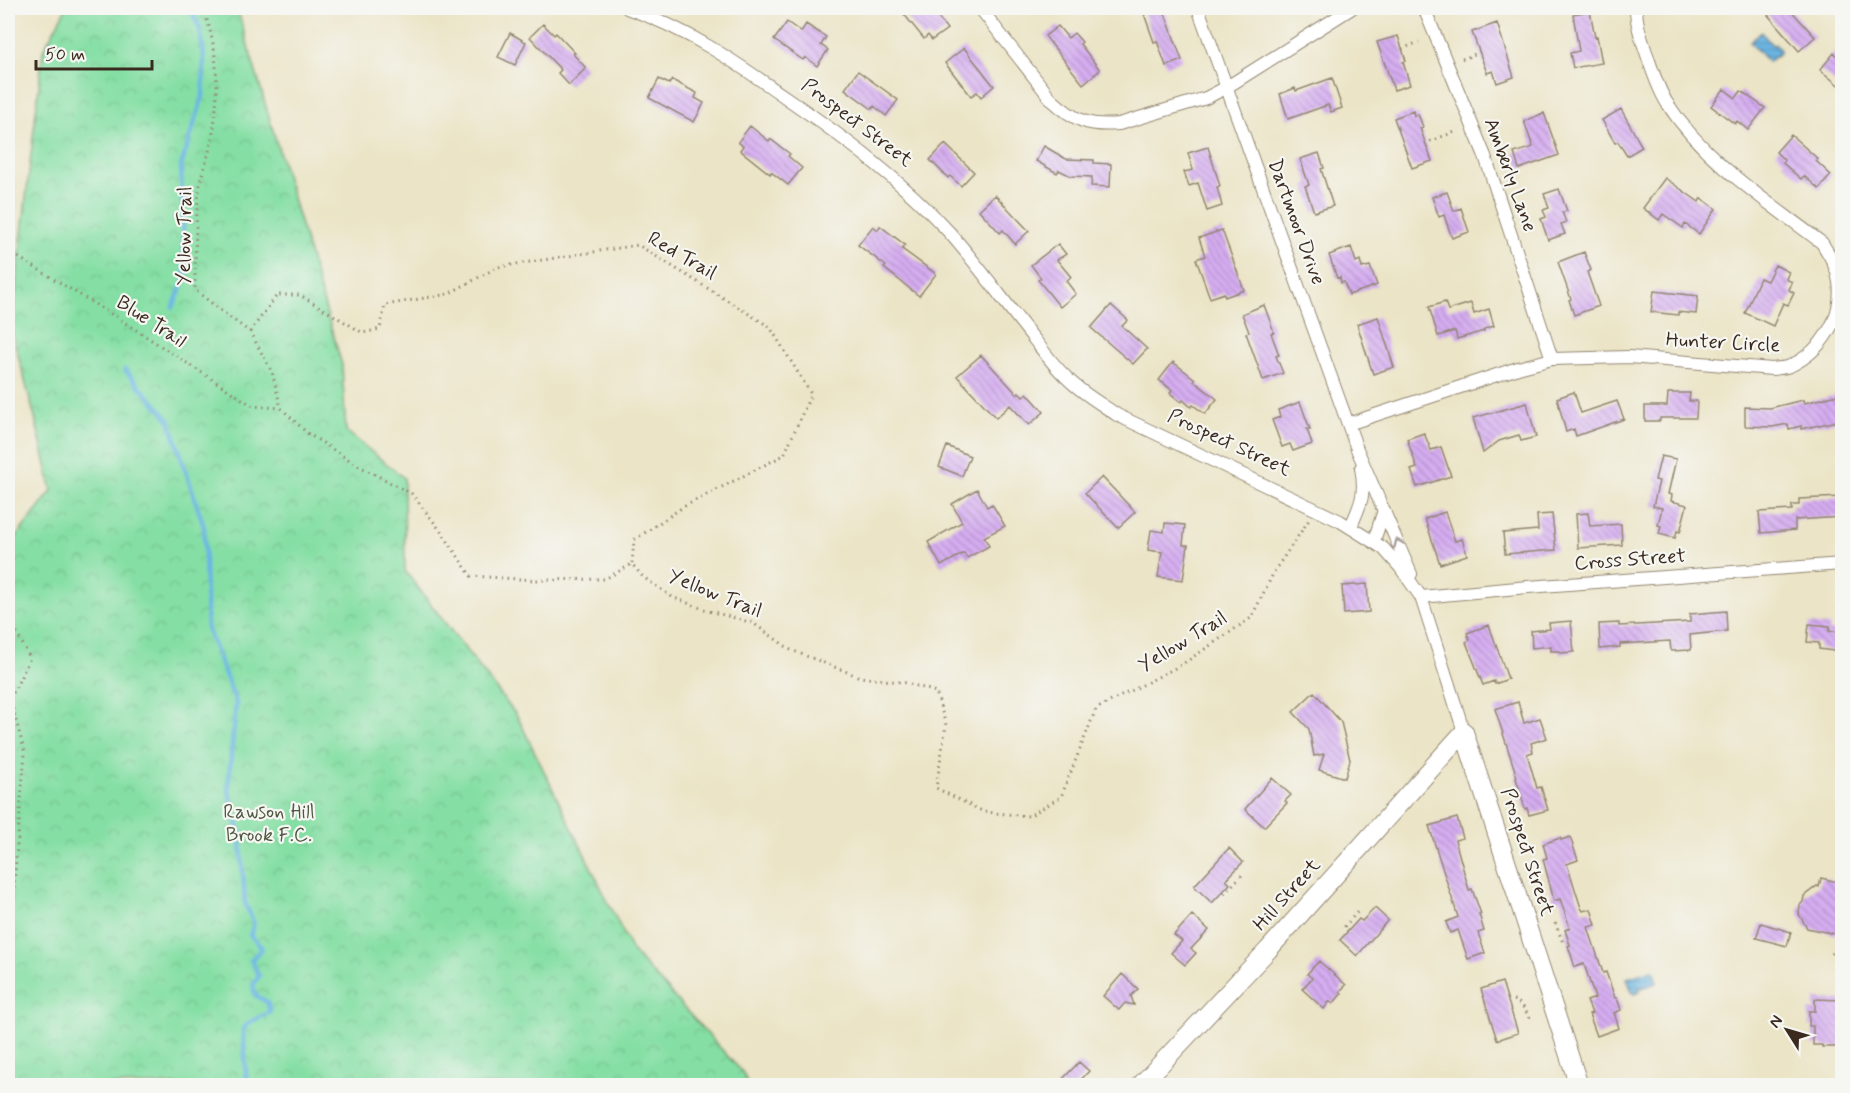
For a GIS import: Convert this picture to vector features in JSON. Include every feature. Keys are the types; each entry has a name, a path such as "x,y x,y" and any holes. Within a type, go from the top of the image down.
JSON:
{"street":[{"name":"Prospect Street","path":"627,8 680,30 721,53 842,136 880,166 916,198 950,234 1066,378 1090,397 1117,415 1351,526 1374,541 1400,567 1421,597 1579,1086"},
{"path":"980,8 1052,100 1064,111 1087,123 1104,125 1119,124 1206,98 1352,8"},
{"name":"Dartmoor Drive","path":"1198,8 1357,449 1421,597"},
{"name":"Amberly Lane","path":"1424,8 1485,156 1552,359"},
{"name":"Hunter Circle","path":"1348,424 1552,359 1629,357 1772,369 1788,367 1810,354 1825,338 1833,324 1840,294 1834,263 1822,243 1715,160 1691,135 1666,101 1654,76 1636,20 1636,8"},
{"name":"Dartmoor Drive","path":"1351,526 1360,505 1363,490 1357,449"},
{"path":"1374,541 1384,510"},
{"name":"Cross Street","path":"1421,597 1842,564"},
{"name":"Hill Street","path":"1140,1086 1273,944 1464,732"}],"path":[{"name":"Yellow Trail","path":"203,8 209,23 218,70 216,113 210,149 200,181 196,223 195,290 250,332 272,372 281,408"},
{"path":"1402,49 1419,42"},
{"path":"1462,59 1480,52"},
{"path":"1430,141 1455,132"},
{"name":"Red Trail","path":"250,332 277,295 300,295 363,333 380,329 385,305 448,294 498,267 638,245 770,327 811,394 784,455 682,507 634,540 632,564"},
{"name":"Blue Trail","path":"8,251 116,317 253,406 281,408"},
{"path":"281,408 307,433 359,466 412,494 443,534 471,576 536,580 605,579 632,564"},
{"name":"Yellow Trail","path":"632,564 643,577 672,597 709,611 753,623 791,650 860,677 907,683 936,692 946,725 936,788 984,812 1029,816 1061,797 1096,709 1180,665 1251,618 1275,570 1317,510"},
{"path":"8,617 30,658 10,699 26,753 14,895 8,901"},
{"path":"1221,894 1222,896 1242,875"},
{"path":"1348,931 1344,927 1360,909"},
{"path":"1556,923 1564,945"},
{"path":"1831,954 1842,941"},
{"path":"1513,1000 1526,1010 1530,1019"}],"green space":[{"name":"Rawson Hill Brook F.C.","path":"66,8 237,8 342,365 346,431 404,478 405,571 517,716 632,951 743,1073 748,1085 8,1085 8,547 52,491 11,329 43,51"}],"water":[{"path":"1761,32 1773,46 1775,44 1780,50 1768,62 1750,42"},
{"path":"1653,970 1657,983 1638,989 1639,992 1634,994 1627,978"}],"building":[{"path":"899,8 931,8 947,29 932,40 928,35 924,39"},
{"path":"1142,8 1163,8 1182,60 1166,66 1157,41 1154,42"},
{"path":"1777,8 1789,8 1815,37 1799,51 1768,15"},
{"path":"1590,11 1602,63 1573,68 1570,53 1579,51 1573,14"},
{"path":"787,22 801,32 806,24 826,37 821,45 828,50 817,66 805,57 803,60 774,40"},
{"path":"1497,23 1514,77 1497,83 1493,71 1487,73 1472,32"},
{"path":"543,24 554,35 556,33 586,68 569,85 558,73 561,70 530,37"},
{"path":"1058,26 1068,38 1074,33 1100,70 1083,84 1045,36"},
{"path":"510,33 526,42 515,65 498,57"},
{"path":"1398,36 1406,61 1403,62 1410,85 1394,90 1377,42"},
{"path":"964,48 994,86 981,97 977,92 971,96 945,63"},
{"path":"1834,53 1842,61 1842,88 1820,70"},
{"path":"858,71 898,100 886,116 874,106 872,109 845,89"},
{"path":"1332,78 1342,108 1331,112 1328,105 1288,119 1280,94 1295,88 1296,91"},
{"path":"659,79 669,84 672,80 697,93 695,98 704,103 694,122 649,98"},
{"path":"1724,89 1736,98 1741,91 1765,108 1748,130 1737,121 1735,124 1711,106"},
{"path":"1621,109 1642,147 1627,156 1618,142 1615,143 1602,120"},
{"path":"1413,111 1414,116 1418,114 1423,127 1420,128 1432,161 1412,168 1394,118"},
{"path":"1544,113 1559,155 1519,169 1514,153 1533,147 1524,121"},
{"path":"750,126 790,154 788,156 802,168 788,185 740,150 743,146 738,142"},
{"path":"1791,135 1818,159 1816,161 1831,175 1819,189 1804,176 1801,179 1783,163 1784,160 1776,152"},
{"path":"945,144 974,172 961,186 950,176 948,178 930,160"},
{"path":"1044,146 1066,159 1094,160 1094,163 1111,164 1110,187 1091,186 1092,177 1071,176 1059,170 1057,173 1036,161"},
{"path":"1208,147 1220,186 1217,187 1222,206 1207,211 1198,183 1189,186 1184,172 1193,170 1188,153"},
{"path":"1319,153 1324,168 1321,169 1333,206 1314,212 1305,186 1309,185 1300,159"},
{"path":"1665,178 1699,202 1701,198 1716,209 1699,234 1685,224 1683,228 1663,214 1659,220 1643,208"},
{"path":"1559,189 1567,211 1562,212 1566,222 1561,224 1565,234 1548,240 1541,219 1546,217 1543,210 1549,208 1544,194"},
{"path":"1447,192 1454,211 1461,208 1469,232 1452,238 1444,215 1439,217 1432,197"},
{"path":"995,195 1029,231 1015,244 1003,230 1000,233 979,210"},
{"path":"873,226 878,230 880,226 905,245 902,249 936,274 919,296 884,268 886,266 858,245"},
{"path":"1222,230 1244,290 1225,297 1224,293 1210,298 1196,259 1205,256 1199,238"},
{"path":"1058,244 1066,254 1057,260 1071,277 1066,281 1076,294 1060,307 1038,280 1041,278 1031,265"},
{"path":"1351,247 1356,262 1360,260 1362,268 1370,266 1377,285 1349,295 1344,282 1341,283 1340,277 1337,278 1329,255"},
{"path":"1584,252 1591,270 1587,272 1599,306 1574,315 1558,262"},
{"path":"1775,265 1789,272 1786,279 1792,282 1789,290 1794,293 1788,305 1783,303 1773,326 1745,313 1760,278 1767,281"},
{"path":"1654,291 1698,296 1696,314 1651,312"},
{"path":"1445,302 1448,310 1471,303 1474,314 1489,309 1494,326 1457,339 1455,331 1438,336 1429,307"},
{"path":"1111,305 1128,320 1122,326 1147,349 1133,364 1091,328"},
{"path":"1264,305 1274,332 1271,333 1279,355 1276,356 1283,373 1263,380 1246,333 1249,332 1242,314"},
{"path":"1378,317 1394,367 1373,374 1357,324"},
{"path":"981,355 1017,394 1019,392 1023,396 1027,393 1044,412 1029,425 1010,405 996,418 957,376"},
{"path":"1173,362 1217,399 1205,414 1183,400 1181,402 1170,393 1172,390 1159,380"},
{"path":"1574,392 1581,413 1617,401 1624,419 1576,436 1574,429 1566,432 1557,398"},
{"path":"1668,393 1690,393 1689,401 1697,401 1696,418 1660,418 1660,421 1645,421 1645,406 1667,406"},
{"path":"1842,394 1842,420 1801,429 1801,426 1789,429 1788,424 1772,427 1745,426 1745,407 1770,408"},
{"path":"1300,402 1310,429 1307,429 1312,444 1293,451 1290,444 1282,447 1272,420 1280,417 1278,410"},
{"path":"1527,403 1536,437 1521,441 1519,435 1499,441 1483,453 1473,418"},
{"path":"1424,433 1431,450 1441,447 1451,476 1417,487 1411,470 1417,468 1407,439"},
{"path":"947,446 970,456 962,476 939,467"},
{"path":"1661,456 1676,459 1668,494 1672,495 1671,501 1687,505 1680,532 1677,531 1675,538 1659,534 1661,526 1658,525 1662,508 1653,506 1659,481 1655,480"},
{"path":"1102,477 1135,512 1118,528 1085,493"},
{"path":"977,489 987,507 992,504 1005,526 984,537 989,546 967,558 964,553 941,566 928,542 962,522 952,504"},
{"path":"1842,497 1842,517 1795,520 1795,530 1761,533 1759,512 1792,510 1792,505 1799,505 1799,499"},
{"path":"1445,512 1455,541 1462,539 1467,555 1440,564 1425,519"},
{"path":"1588,513 1590,526 1621,524 1622,545 1578,548 1576,514"},
{"path":"1552,514 1556,550 1505,554 1503,533 1538,530 1537,515"},
{"path":"1165,523 1185,525 1183,545 1188,545 1183,580 1158,577 1162,552 1148,550 1151,530 1164,532"},
{"path":"1367,584 1369,612 1344,614 1342,586"},
{"path":"1726,611 1727,631 1690,635 1691,650 1671,651 1670,641 1620,644 1620,647 1600,649 1599,624 1619,623 1619,626 1690,622 1690,614"},
{"path":"1571,621 1574,652 1551,651 1551,646 1532,648 1531,631 1550,629 1549,623"},
{"path":"1809,624 1830,626 1829,631 1842,632 1841,652 1819,649 1819,643 1807,642"},
{"path":"1489,625 1508,679 1495,684 1494,681 1483,685 1466,642 1470,640 1467,633"},
{"path":"1314,692 1341,722 1350,760 1345,778 1319,770 1324,754 1314,756 1309,729 1293,712"},
{"path":"1518,702 1524,723 1540,718 1547,738 1531,743 1533,752 1527,754 1537,788 1541,787 1548,810 1529,815 1527,808 1525,809 1495,709"},
{"path":"1272,778 1291,795 1285,801 1287,803 1264,827 1245,809"},
{"path":"1457,818 1463,838 1455,840 1469,890 1472,889 1481,914 1479,914 1484,931 1478,933 1485,953 1468,959 1458,930 1450,933 1446,922 1458,917 1429,826"},
{"path":"1570,837 1578,860 1567,864 1581,908 1583,911 1591,909 1596,925 1588,927 1603,973 1606,972 1621,1010 1614,1013 1619,1028 1597,1036 1587,1001 1595,998 1584,964 1575,967 1565,930 1570,928 1560,899 1554,901 1543,859 1547,858 1543,844"},
{"path":"1229,848 1243,862 1226,880 1230,884 1212,903 1194,886"},
{"path":"1821,878 1842,883 1838,914 1842,915 1840,935 1807,928 1799,914 1804,896 1817,886 1819,887"},
{"path":"1375,908 1388,920 1357,956 1340,940 1359,919 1362,921"},
{"path":"1192,915 1209,930 1191,949 1196,953 1185,965 1171,953 1182,941 1174,935"},
{"path":"1761,923 1791,932 1787,946 1756,938"},
{"path":"1319,961 1346,985 1333,1004 1330,1001 1324,1009 1302,989 1312,978 1307,974"},
{"path":"1122,974 1138,989 1131,996 1134,1005 1125,1003 1119,1010 1103,996"},
{"path":"1502,982 1518,1033 1497,1040 1481,989"},
{"path":"1815,999 1842,1000 1841,1047 1813,1045 1813,1026 1809,1026 1809,1011 1815,1011"},
{"path":"1079,1062 1089,1071 1075,1086 1056,1086"}],"waterway":[{"path":"173,307 185,279 181,166 203,96 204,57 200,29 190,8"},
{"path":"125,370 169,419 204,527 207,628 236,703 228,788 240,834 245,903 254,924 250,935 262,948 251,960 259,976 253,984 255,995 267,1002 270,1012 250,1022 243,1029 247,1086"}]}
